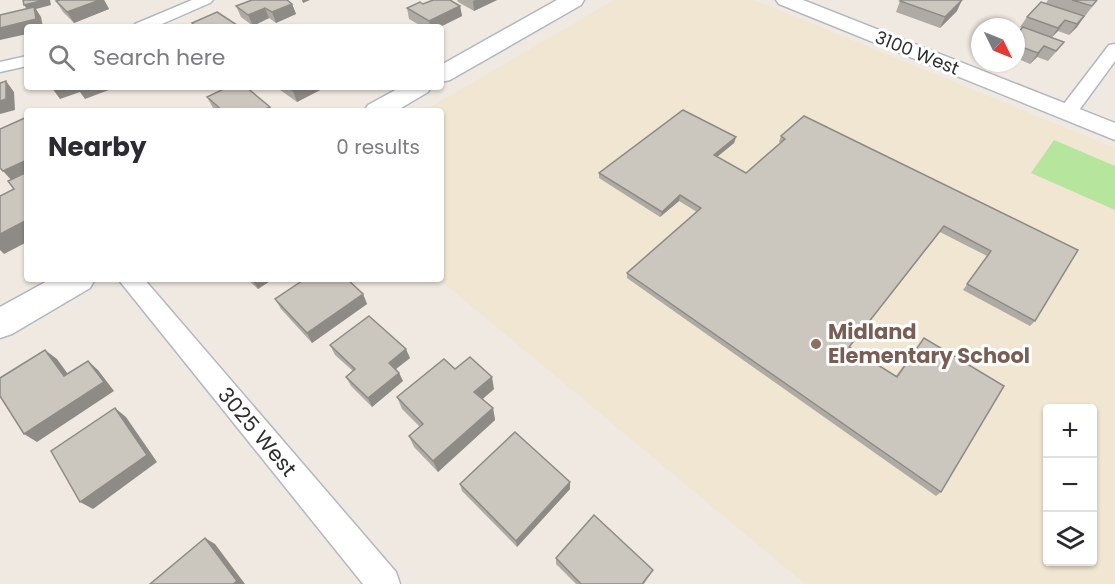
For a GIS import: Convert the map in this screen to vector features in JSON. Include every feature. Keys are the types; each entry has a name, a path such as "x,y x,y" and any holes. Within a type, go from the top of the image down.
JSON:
{"main road":[{"path":"444,73 573,0"},
{"path":"382,108 414,90"},
{"path":"0,324 74,282"}],"street":[{"path":"166,0 180,10"},
{"path":"148,24 206,0"},
{"name":"3100 West","path":"786,0 1115,132"},
{"path":"1067,113 1115,49"},
{"path":"0,67 24,62"},
{"name":"3025 West","path":"132,282 384,584"}],"shaded area":[{"name":"Midland Elementary School","path":"614,0 754,0 1115,148 1115,584 805,584 443,282 444,108 429,108"}],"green space":[{"path":"1054,140 1115,166 1115,210 1031,173"}],"building":[{"path":"23,0 45,0 24,5"},
{"path":"100,0 67,12 56,1"},
{"path":"252,0 287,0 292,4 272,12 265,8 248,15 236,6"},
{"path":"433,0 450,0 460,6 429,21 407,8 420,2 423,4"},
{"path":"962,0 945,17 900,1"},
{"path":"1072,0 1097,0 1092,6"},
{"path":"1041,2 1084,16 1077,24 1065,20 1058,28 1027,17"},
{"path":"34,7 36,19 0,28 0,15"},
{"path":"217,12 235,24 193,24"},
{"path":"1025,28 1064,42 1056,51 1044,46 1038,53 1025,48"},
{"path":"6,81 6,99 0,101 0,83"},
{"path":"222,90 250,90 270,107 220,108 207,97"},
{"path":"683,110 736,137 714,155 746,173 785,139 781,136 804,116 1078,250 1035,321 967,284 991,251 944,226 849,347 897,377 924,338 1004,386 941,492 627,273 701,208 680,195 662,212 599,173"},
{"path":"24,118 24,161 3,171 0,168 0,129"},
{"path":"24,173 24,222 0,234 0,196 14,189 8,181"},
{"path":"300,282 350,282 363,294 307,333 275,299"},
{"path":"369,316 406,349 389,363 399,373 368,398 346,377 355,369 330,345"},
{"path":"45,350 64,376 88,361 104,382 24,434 0,396 0,378"},
{"path":"470,357 492,377 474,392 493,408 433,461 409,436 423,424 397,397 444,359 455,369"},
{"path":"115,408 147,455 80,502 51,451"},
{"path":"515,432 570,482 516,541 460,484"},
{"path":"594,515 653,570 642,584 581,584 556,558"},
{"path":"205,538 237,581 233,584 150,584"}],"place":[{"name":"Midland Elementary School","path":"816,344"}]}
